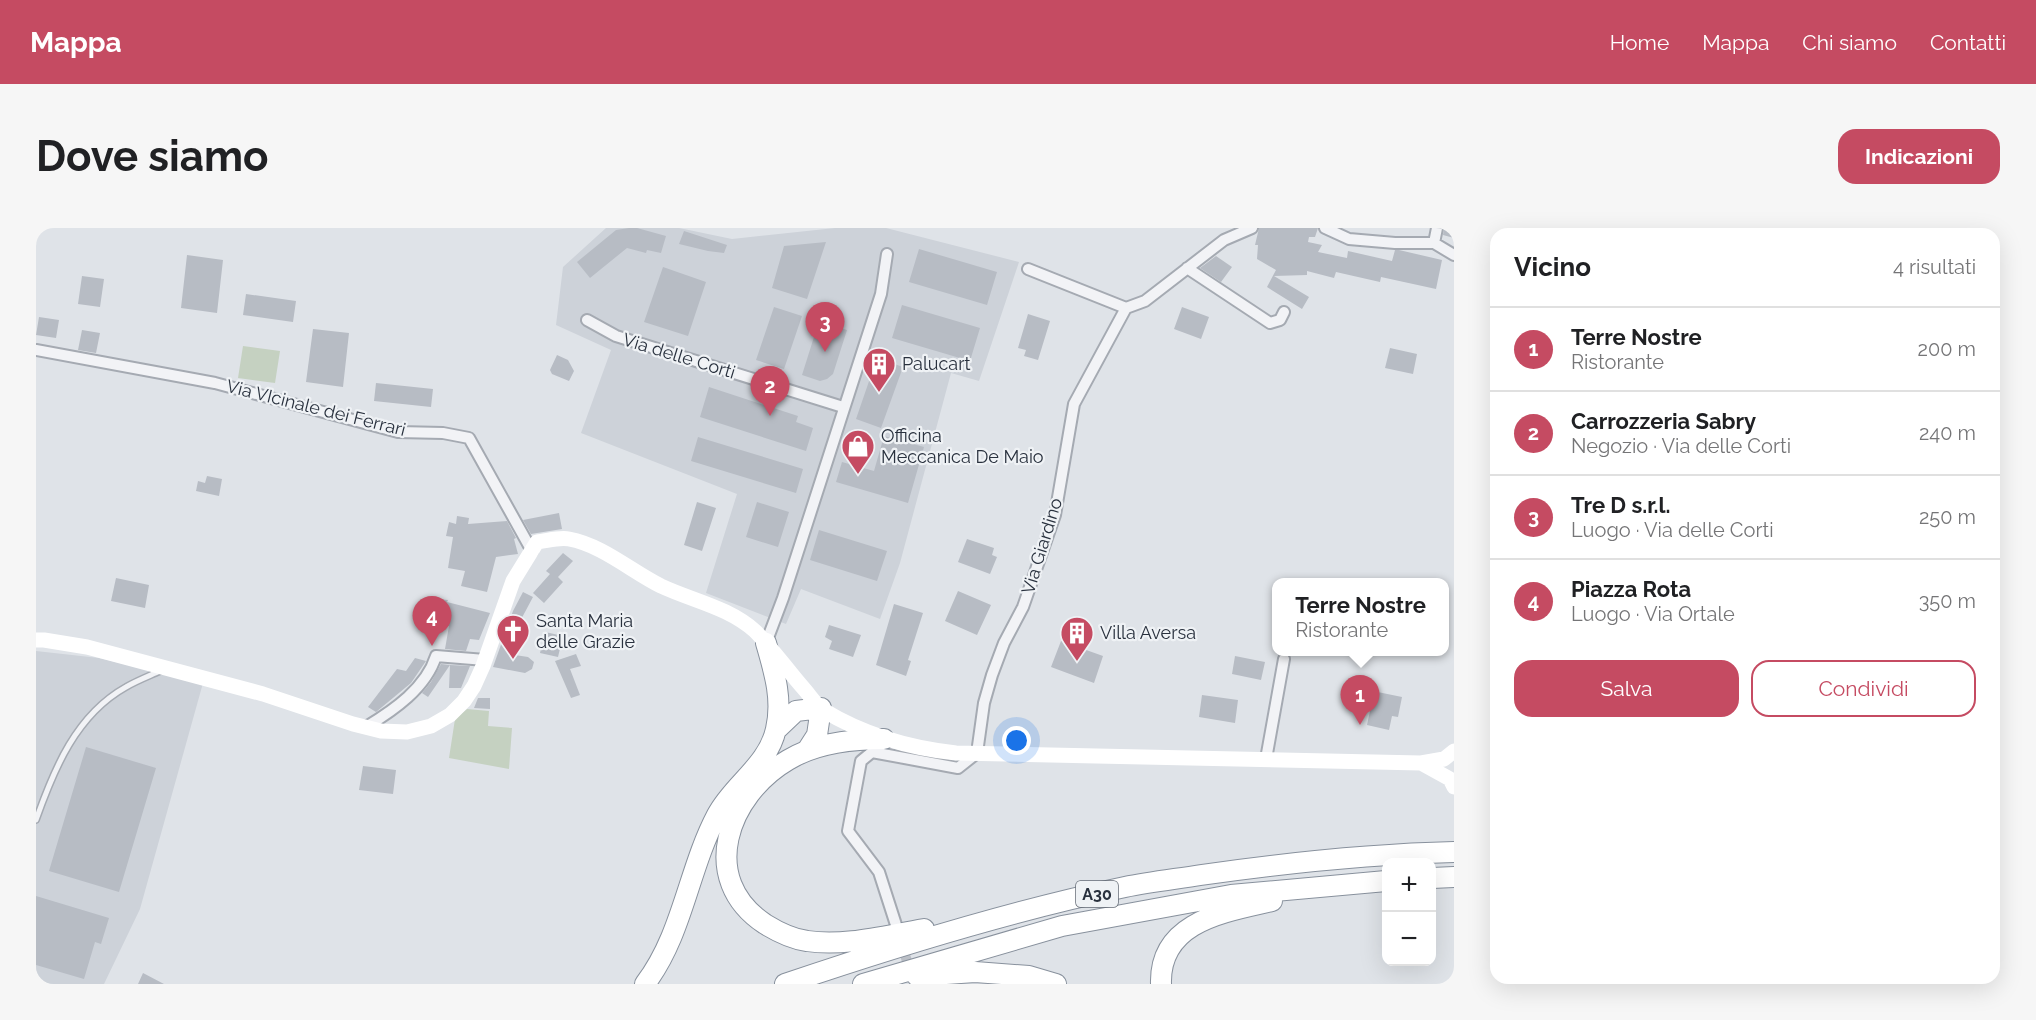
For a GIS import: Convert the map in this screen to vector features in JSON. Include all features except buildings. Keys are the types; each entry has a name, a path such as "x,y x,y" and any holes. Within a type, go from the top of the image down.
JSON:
{"highway":[{"path":"645,984 659,965 675,930 710,829 718,813 760,762 776,730 779,706 777,682 766,643"},
{"path":"776,730 796,711 821,708 817,735 808,749"},
{"path":"884,739 856,739 808,749 786,760 763,779 737,813 729,831 726,857 729,880 740,901 754,916 790,937 807,941 829,942 995,918"},
{"name":"A30","path":"785,984 852,961 995,918 1126,886 1263,866 1454,852"},
{"path":"1436,878 1454,877"},
{"name":"A30","path":"870,981 1062,926 1231,895 1382,881"},
{"path":"1161,984 1170,946 1192,925 1219,914 1336,886"},
{"path":"870,981 975,972 1029,976 1056,984"}],"street":[{"path":"1028,269 1126,308 1145,301 1224,240 1252,228"},
{"path":"1325,228 1349,239 1395,243 1434,243 1454,255"},
{"path":"1434,243 1437,228"},
{"path":"766,643 783,598 881,294 887,254"},
{"path":"1187,268 1270,323 1280,320 1284,312"},
{"name":"Via Giardino","path":"977,753 984,703 992,675 1004,644 1023,607 1055,515 1074,404 1126,308"},
{"name":"Via delle Corti","path":"587,320 616,336 843,407"},
{"name":"Via VIcinale dei Ferrari","path":"36,350 215,383 398,432 443,433 469,438 532,551"},
{"path":"36,640 87,647 263,694 381,731 407,732 431,726 450,715 464,701 474,686 485,660 513,581 537,542 567,538 594,546 646,578 736,617 766,643 821,708 846,723 884,739 930,750 977,753 1421,763 1451,758"},
{"path":"366,727 386,715 412,692 433,666 436,656 485,660"},
{"path":"1266,759 1284,659"},
{"path":"897,928 879,872 848,831 861,761 872,752 958,768 977,753"},
{"path":"1421,763 1453,781"}],"lane":[{"path":"36,820 55,768 74,735 96,709 125,687 167,668"}],"shaded area":[{"path":"606,228 679,228 732,239 835,228 886,228 1019,262 979,381 951,373 900,563 880,619 801,589 786,624 706,593 737,494 581,433 611,350 556,325 563,267"},
{"path":"36,651 99,658 203,683 140,909 104,984 36,984"}],"green space":[{"path":"243,346 280,351 275,383 238,378"},
{"path":"467,709 489,711 488,726 512,728 509,769 449,758 455,719"}],"tunnel":[{"path":"901,941 911,975"}],"place":[{"name":"Tre D s.r.l.","path":"825,352"},
{"name":"Palucart","path":"879,393"},
{"name":"Carrozzeria Sabry","path":"770,416"},
{"name":"Officina Meccanica De Maio","path":"858,475"},
{"name":"Piazza Rota","path":"432,646"},
{"name":"Santa Maria delle Grazie","path":"513,660"},
{"name":"Villa Aversa","path":"1077,662"},
{"name":"Terre Nostre","path":"1360,725"}]}
